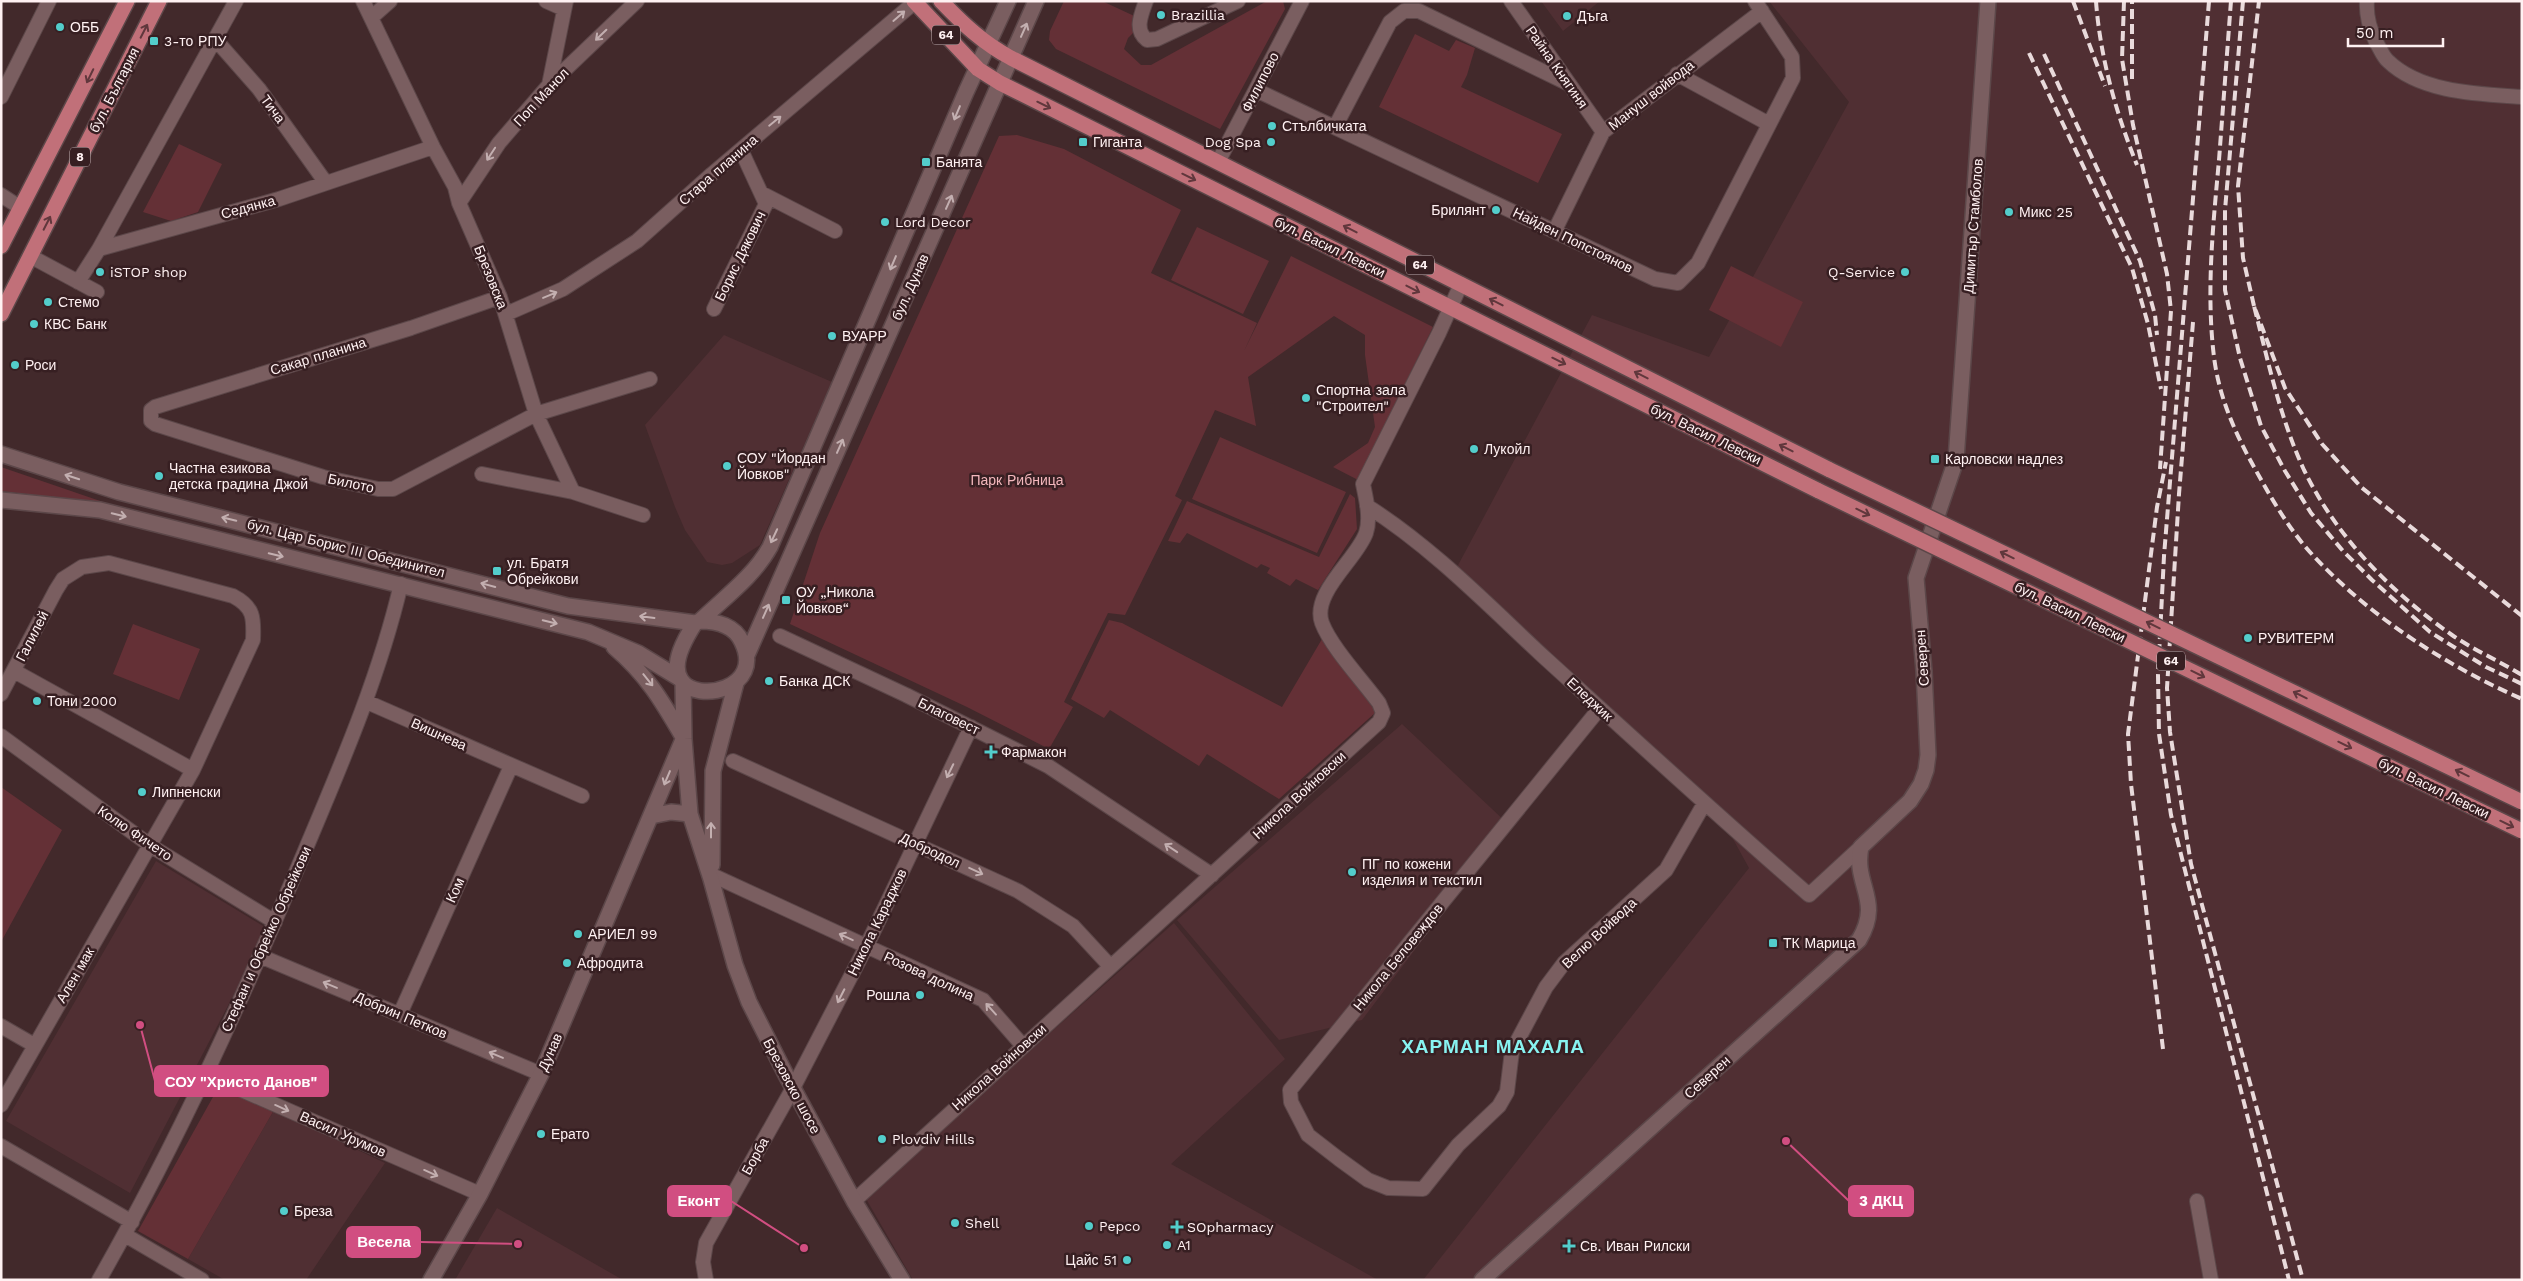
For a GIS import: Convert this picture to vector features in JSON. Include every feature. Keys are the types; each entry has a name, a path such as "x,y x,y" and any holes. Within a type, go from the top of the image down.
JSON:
{"main road":[{"name":"бул. България","path":"1,246 127,1"},
{"name":"бул. България","path":"1,314 159,1"},
{"name":"бул. Васил Левски","path":"941,1 968,30 989,46 1011,58 1830,470 2522,802"},
{"name":"бул. Дунав","path":"698,622 751,572 763,559 770,547 966,92 989,46 1008,1"},
{"name":"бул. Дунав","path":"747,656 1036,1"},
{"name":"Димитър Стамболов","path":"1957,450 1988,1"},
{"name":"бул. Васил Левски","path":"915,2 978,69 1000,83 1819,491 2522,831"},
{"name":"Северен","path":"1482,1280 1859,940 1866,928 1869,916 1869,901 1859,870 1861,847 1910,801 1921,784 1926,770 1928,755 1916,578 1956,460 1957,450"},
{"name":"бул. Цар Борис III Обединител","path":"1,454 119,492 568,606 698,622"},
{"name":"бул. Цар Борис III Обединител","path":"1,500 100,510 599,635 638,653 681,681"},
{"path":"698,622 724,624 740,638 747,656 746,667 736,683 715,691 694,688 681,681 679,657 698,622"},
{"path":"599,635 646,677 660,696 684,739"},
{"name":"Брезовско шосе","path":"681,681 690,814 712,877 735,965 749,1002 793,1088 854,1201 902,1280"},
{"name":"Брезовско шосе","path":"712,877 713,772 736,683"},
{"name":"Дунав","path":"431,1280 480,1194 541,1074 684,739"},
{"path":"651,816 671,812 690,814"}],"street":[{"path":"78,282 99,249 236,1"},
{"name":"Брезовска","path":"363,1 433,147 455,187 458,204 500,297 536,414 574,492"},
{"path":"372,17 390,1"},
{"path":"546,1 565,5 549,86"},
{"name":"Поп Манол","path":"458,204 499,143 549,86 637,1"},
{"path":"1146,1 1139,29 1142,36 1147,40 1157,39 1238,1"},
{"name":"Филипово","path":"1218,162 1302,1"},
{"name":"Райна Княгиня","path":"1511,1 1603,132"},
{"path":"2367,1 2373,35 2387,61 2408,76 2448,90 2522,97"},
{"name":"Стара планина","path":"506,314 563,289 636,241 915,2"},
{"path":"1,97 45,3"},
{"name":"Найден Попстоянов","path":"1256,90 1656,279 1678,283 1698,263 1793,78 1792,57 1759,6"},
{"name":"Мануш войвода","path":"1555,230 1603,132 1759,6"},
{"path":"1335,127 1390,22 1404,11 1419,11 1569,84"},
{"name":"Тича","path":"215,39 259,89 326,183"},
{"path":"1677,74 1769,124"},
{"name":"Седянка","path":"99,249 279,199 433,147"},
{"name":"Борис Дякович","path":"714,309 766,204 741,150"},
{"path":"761,193 835,231"},
{"path":"2,197 21,208"},
{"path":"30,256 96,292"},
{"name":"Никола Войновски","path":"854,1201 1379,722 1383,713 1380,703 1328,636 1320,614 1324,597 1366,533 1368,506 1363,484 1461,284"},
{"name":"Сакар планина","path":"155,424 150,416 151,410 155,407 411,328 500,297"},
{"path":"536,414 650,379"},
{"name":"Билото","path":"155,424 323,477 378,490 392,489 536,414"},
{"path":"482,474 574,492 643,515"},
{"name":"Еледжик","path":"1368,506 1391,521 1476,594 1704,804 1809,895"},
{"name":"Ален мак","path":"1,1105 34,1044 151,846 193,770 253,640 254,618 243,601 232,596 109,563 82,567 63,579"},
{"name":"Галилей","path":"1,694 63,579"},
{"name":"Стефан и Обрейко Обрейкови","path":"99,1280 132,1222 205,1074 275,922 367,702 385,650 401,584"},
{"name":"Благовест","path":"780,636 1048,766 1212,875"},
{"path":"14,670 193,770"},
{"name":"Вишнева","path":"367,702 582,796"},
{"name":"Никола Беловеждов","path":"1290,1090 1600,708"},
{"name":"Никола Караджов","path":"793,1088 866,947 971,727"},
{"name":"Колю Фичето","path":"1,736 151,846 275,922"},
{"name":"Добродол","path":"733,761 1018,891 1072,926 1110,966"},
{"name":"Ком","path":"400,1014 511,766"},
{"name":"Велю Войвода","path":"1290,1090 1291,1102 1308,1135 1339,1159 1368,1180 1388,1188 1423,1188 1458,1144 1500,1106 1507,1092 1512,1050 1546,988 1560,969 1599,930 1666,870 1704,804"},
{"name":"Северен","path":"1809,895 1861,847"},
{"name":"Розова долина","path":"712,877 983,1000 1023,1046"},
{"name":"Добрин Петков","path":"260,956 541,1074"},
{"path":"1,1026 34,1044"},
{"name":"Васил Урумов","path":"205,1074 480,1194"},
{"name":"Борба","path":"706,1280 703,1262 706,1243 793,1088"},
{"path":"1,1146 132,1222"},
{"path":"2197,1201 2211,1280"},
{"path":"125,1235 202,1280"}],"shaded area":[{"name":"Дъга","path":"1541,1 1600,1 1563,31"},
{"path":"1769,1 2522,1 2522,1280 1423,1280 1749,868 1711,799 1456,569 1592,315 1709,357 1849,102"},
{"name":"СОУ \"Йордан Йовков\"","path":"724,335 832,382 760,545 732,563 722,565 707,562 685,530 645,425"},
{"name":"ПГ по кожени изделия и текстил","path":"1402,724 1509,825 1362,1020 1279,1040 1177,920"},
{"path":"156,861 268,929 130,1193 6,1121"},
{"path":"1174,923 1285,1059 1171,1164 1378,1280 913,1280 865,1197"},
{"name":"Бреза","path":"274,1110 385,1163 306,1280 225,1280 188,1259"},
{"path":"497,1208 623,1280 455,1280"}],"green space":[{"path":"1064,1 1102,1 1145,21 1128,38 1124,49 1141,65 1151,65 1267,1 1283,1 1285,9 1220,129 1056,49 1049,40 1050,31"},
{"path":"1415,34 1449,51 1456,40 1475,48 1467,75 1461,87 1562,134 1538,183 1379,107"},
{"name":"Парк Рибница","path":"1017,135 1064,149 1181,210 1151,273 1257,323 1244,351 1291,256 1433,327 1358,480 1333,467 1368,443 1375,427 1365,355 1365,335 1334,316 1248,377 1256,426 1215,410 1175,496 1182,500 1125,615 1108,613 1064,702 1073,707 1049,749 967,707 790,624 820,533 999,136"},
{"path":"179,144 222,164 198,212 171,221 143,212"},
{"path":"1197,227 1269,261 1243,314 1171,280"},
{"path":"1731,266 1803,302 1781,347 1709,310"},
{"path":"1220,437 1346,492 1317,553 1192,499"},
{"path":"1,467 106,503 1,491"},
{"path":"1350,494 1355,498 1357,529 1318,590 1296,579 1290,586 1267,573 1270,568 1261,564 1257,568 1187,533 1180,543 1168,541 1187,501 1319,557"},
{"path":"1109,620 1122,623 1282,707 1322,639 1376,712 1279,799 1207,754 1199,766 1110,710 1104,718 1071,699"},
{"path":"133,624 200,649 179,700 113,674"},
{"path":"1,787 62,830 1,942"},
{"path":"218,1088 274,1110 188,1259 138,1231"}],"railway":[{"path":"2073,1 2105,86"},
{"path":"2096,1 2101,43 2110,85 2137,165"},
{"path":"2124,1 2122,59 2133,125 2167,274 2171,311 2160,469"},
{"path":"2132,1 2132,79"},
{"path":"2209,1 2164,556 2158,675 2159,734 2171,815 2289,1280"},
{"path":"2231,1 2210,284 2216,372 2234,428 2260,478 2286,521 2309,551 2332,574 2381,617 2435,654 2522,699"},
{"path":"2243,1 2225,210 2225,290 2240,358 2261,426 2285,471 2311,513 2343,551 2372,580 2430,632 2486,667 2522,684"},
{"path":"2254,306 2243,258 2238,186 2259,1"},
{"path":"2029,53 2132,268 2148,324 2161,389"},
{"path":"2044,54 2140,261 2155,315 2157,335"},
{"path":"2522,616 2361,487 2322,444 2285,388 2254,306 2275,389 2288,430 2304,470 2332,518 2367,562 2408,601 2452,635 2522,675"},
{"path":"2193,322 2179,494 2167,688 2170,732 2191,864 2303,1280"},
{"path":"2163,1049 2131,784 2128,734 2157,507 2166,462"}],"place":[{"name":"Brazillia","path":"1161,15"},
{"name":"Дъга","path":"1567,16"},
{"name":"ОББ","path":"60,27"},
{"name":"3-то РПУ","path":"154,41"},
{"name":"Стълбичката","path":"1272,126"},
{"name":"Гиганта","path":"1083,142"},
{"name":"Dog Spa","path":"1271,142"},
{"name":"Банята","path":"926,162"},
{"name":"Брилянт","path":"1496,210"},
{"name":"Микс 25","path":"2009,212"},
{"name":"Lord Decor","path":"885,222"},
{"name":"iSTOP shop","path":"100,272"},
{"name":"Q-Service","path":"1905,272"},
{"name":"Стемо","path":"48,302"},
{"name":"КВС Банк","path":"34,324"},
{"name":"ВУАРР","path":"832,336"},
{"name":"Роси","path":"15,365"},
{"name":"Спортна зала \"Строител\"","path":"1306,398"},
{"name":"Лукойл","path":"1474,449"},
{"name":"Карловски надлез","path":"1935,459"},
{"name":"СОУ \"Йордан Йовков\"","path":"727,466"},
{"name":"Частна езикова детска градина Джой","path":"159,476"},
{"name":"ул. Братя Обрейкови","path":"497,571"},
{"name":"ОУ „Никола Йовков“","path":"786,600"},
{"name":"РУВИТЕРМ","path":"2248,638"},
{"name":"Банка ДСК","path":"769,681"},
{"name":"Тони 2000","path":"37,701"},
{"name":"Фармакон","path":"991,752"},
{"name":"Липненски","path":"142,792"},
{"name":"ПГ по кожени изделия и текстил","path":"1352,872"},
{"name":"АРИЕЛ 99","path":"578,934"},
{"name":"ТК Марица","path":"1773,943"},
{"name":"Афродита","path":"567,963"},
{"name":"Рошла","path":"920,995"},
{"name":"СОУ \"Христо Данов\"","path":"140,1025"},
{"name":"Ерато","path":"541,1134"},
{"name":"Plovdiv Hills","path":"882,1139"},
{"name":"3 ДКЦ","path":"1786,1141"},
{"name":"Бреза","path":"284,1211"},
{"name":"Shell","path":"955,1223"},
{"name":"Pepco","path":"1089,1226"},
{"name":"SOpharmacy","path":"1177,1227"},
{"name":"Весела","path":"518,1244"},
{"name":"A1","path":"1167,1245"},
{"name":"Св. Иван Рилски","path":"1569,1246"},
{"name":"Еконт","path":"804,1248"},
{"name":"Цайс 51","path":"1127,1260"}],"district":[{"name":"ХАРМАН МАХАЛА","path":"1493,1046"}]}
